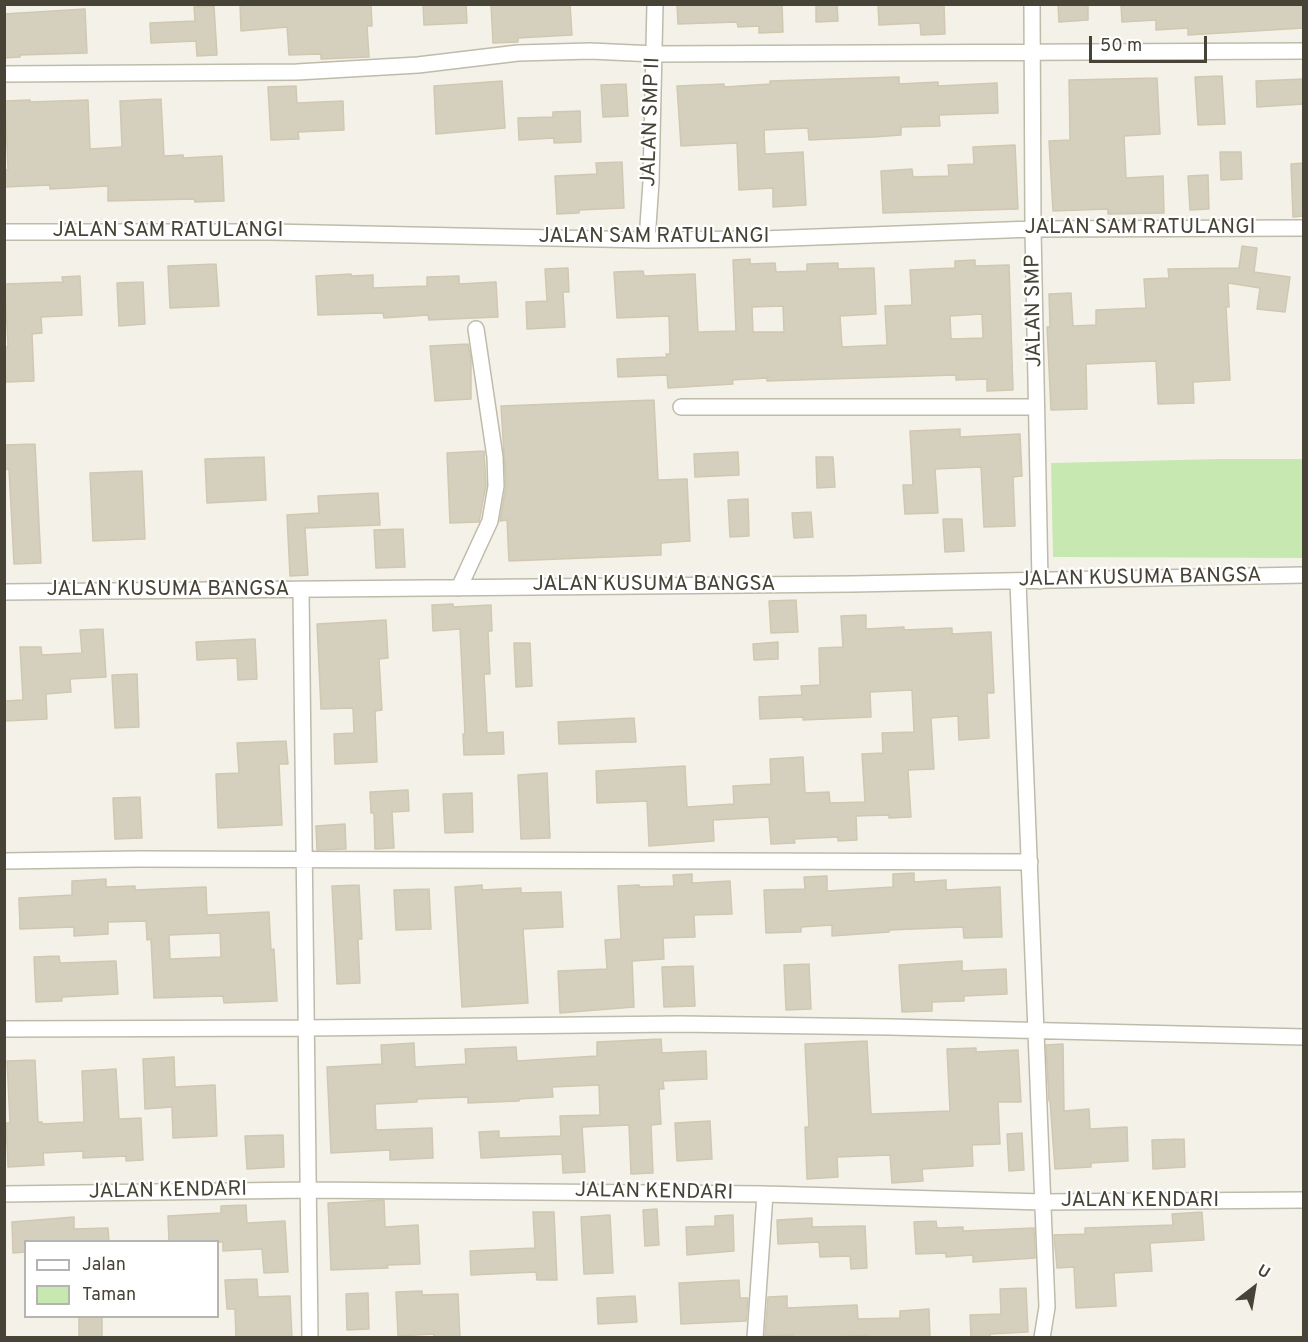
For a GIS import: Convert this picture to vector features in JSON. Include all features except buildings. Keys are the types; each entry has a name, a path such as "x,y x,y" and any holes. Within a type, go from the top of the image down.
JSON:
{"street":[{"name":"JALAN SMP II","path":"647,240 656,4"},
{"name":"JALAN SMP","path":"1032,4 1033,229 1040,582"},
{"path":"4,74 297,72 418,65 518,53 590,51 655,54 1304,51"},
{"name":"JALAN SAM RATULANGI","path":"4,232 283,232 647,240 762,239 1033,229 1304,228"},
{"path":"459,588 490,521 496,486 495,457 476,329"},
{"path":"681,407 1036,406"},
{"name":"JALAN KUSUMA BANGSA","path":"4,592 1040,582 1304,575"},
{"path":"1018,582 1047,1307 1042,1338"},
{"path":"301,590 310,1338"},
{"path":"4,861 305,859 1030,862"},
{"path":"4,1029 680,1024 1304,1037"},
{"name":"JALAN KENDARI","path":"4,1194 309,1190 765,1194 1042,1202 1304,1200"},
{"path":"755,1338 765,1194"}],"green space":[{"path":"1303,459 1303,558 1053,557 1051,463"}]}
